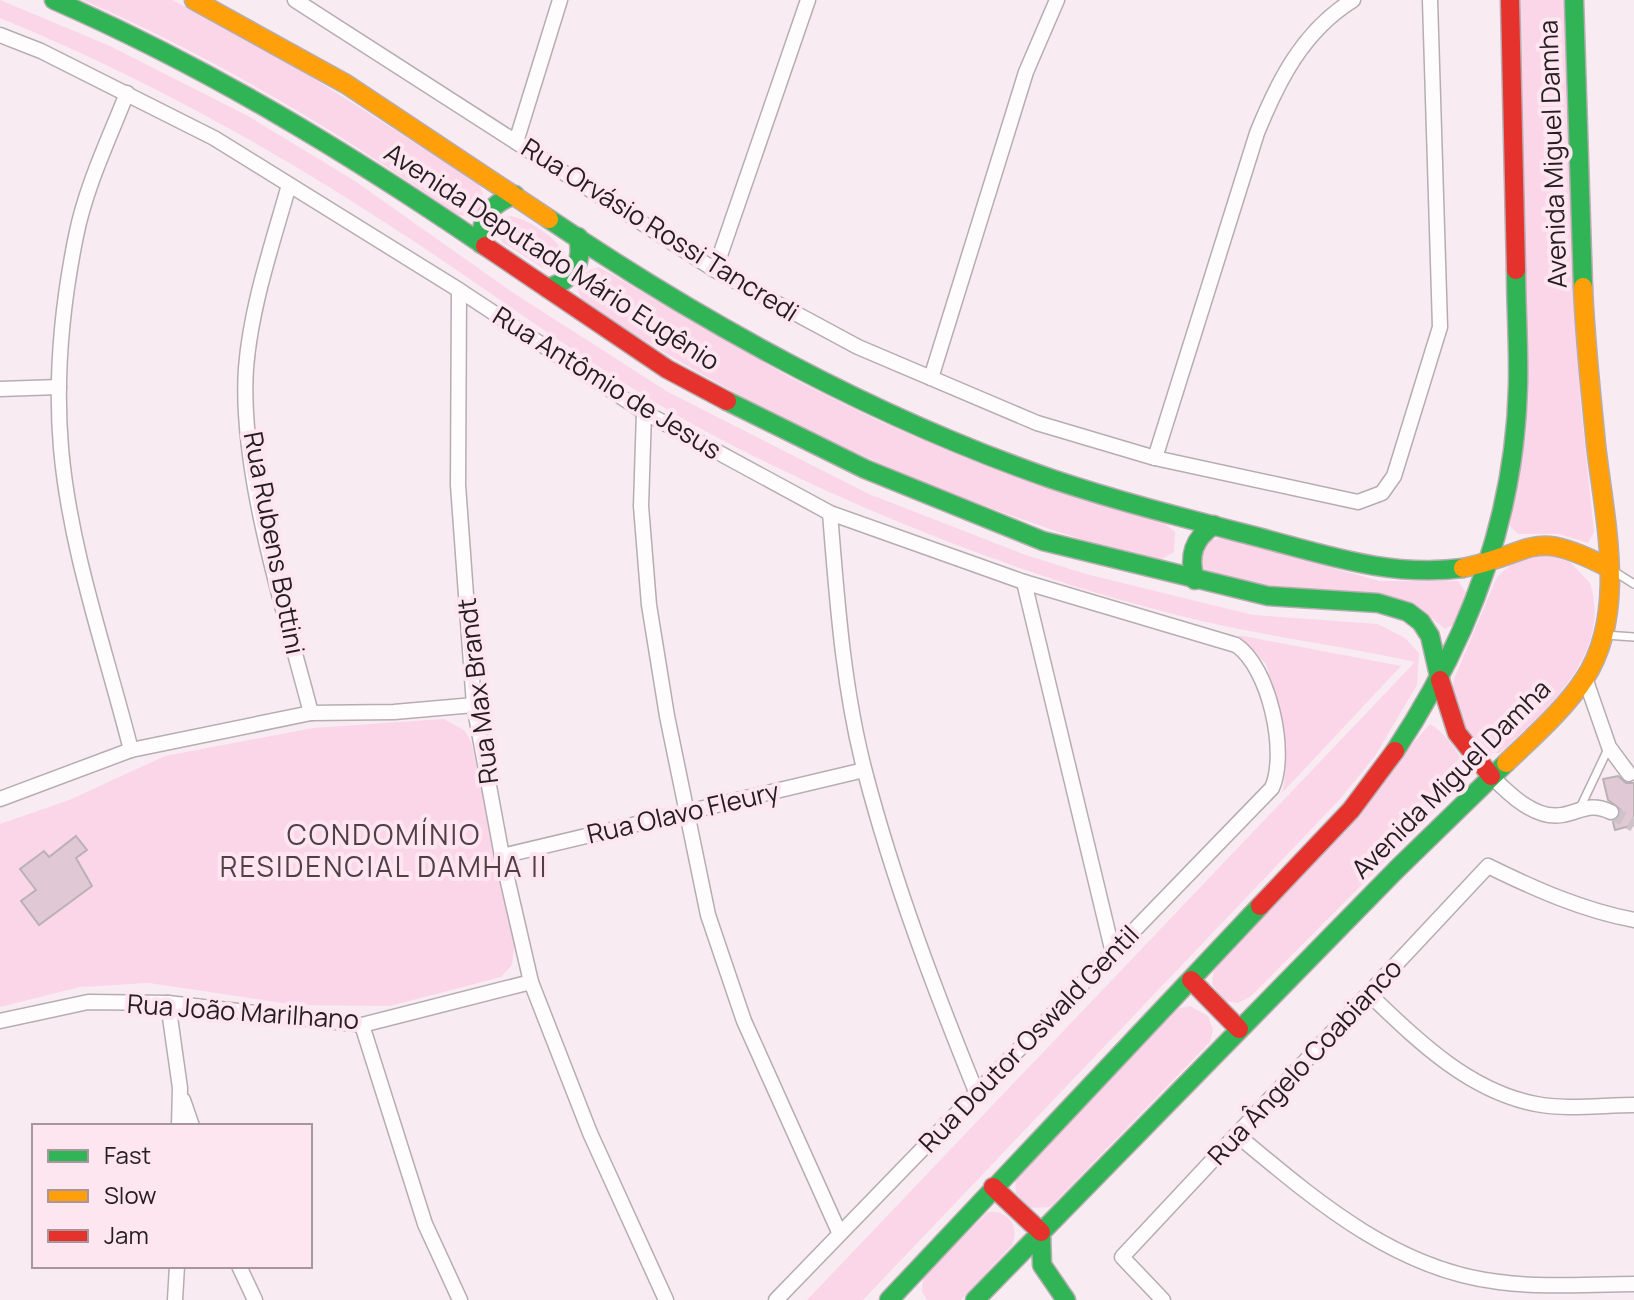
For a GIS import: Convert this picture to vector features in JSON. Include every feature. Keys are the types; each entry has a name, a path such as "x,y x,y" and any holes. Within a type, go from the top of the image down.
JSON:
{"street":[{"name":"Avenida Deputado Mário Eugênio","path":"54,0 134,35 240,90 390,181 667,369 772,425 865,469 1043,541 1268,596 1378,603 1408,612 1421,622 1430,636 1440,681 1457,733 1491,776"},
{"name":"Avenida Deputado Mário Eugênio","path":"194,0 346,84 698,314 796,369 886,411 1055,480 1348,562 1404,571 1463,569 1530,543 1572,547 1609,568"},
{"path":"516,142 560,0"},
{"path":"715,270 808,0"},
{"path":"931,378 1026,72 1057,0"},
{"path":"1155,458 1257,133 1271,99 1304,43 1329,15 1353,0"},
{"name":"Rua Orvásio Rossi Tancredi","path":"303,2 715,270 858,347 1037,423 1155,458 1336,499 1370,499 1389,486 1394,476 1440,327 1430,0"},
{"name":"Avenida Miguel Damha","path":"900,1296 993,1187 1351,810 1398,751 1440,681 1490,559 1512,448 1518,388 1510,0"},
{"name":"Avenida Miguel Damha","path":"975,1300 1239,1029 1538,732 1585,678 1603,634 1609,568 1585,340 1574,0"},
{"name":"Rua Antômio de Jesus","path":"0,35 41,51 214,138 459,290 644,412 830,513 1024,582 1236,645 1249,654 1261,675 1278,742 1278,774"},
{"path":"127,93 90,186 76,235 62,329 59,387 68,501 81,563 131,750"},
{"name":"Rua Rubens Bottini","path":"289,185 259,289 246,370 252,459 274,573 311,713"},
{"path":"481,244 480,227 487,211 499,200 515,195"},
{"path":"547,288 563,283 575,271 581,255 578,237"},
{"name":"Rua Max Brandt","path":"459,290 458,485 474,705 502,856 531,982 590,1133 666,1300"},
{"path":"0,389 59,387"},
{"path":"644,412 641,506 649,605 667,716 708,915 744,1021 839,1232"},
{"path":"830,513 841,644 864,770 911,931 977,1094"},
{"path":"1165,573 1177,562 1184,547 1182,516"},
{"path":"1195,580 1190,563 1193,546 1201,534 1214,525"},
{"path":"1024,582 1113,953"},
{"path":"1585,678 1609,747 1629,774"},
{"path":"0,799 131,750 311,713 394,712 474,705"},
{"name":"Rua Olavo Fleury","path":"502,856 864,770"},
{"name":"Rua Doutor Oswald Gentil","path":"776,1300 1272,788 1278,774"},
{"path":"1491,776 1510,795 1544,814 1561,815 1593,806 1611,812"},
{"name":"Rua Ângelo Coabianco","path":"1163,1300 1122,1257 1488,866 1537,890 1605,914 1634,920"},
{"path":"1191,980 1239,1029"},
{"name":"Rua João Marilhano","path":"0,1021 88,1002 168,1003 362,1025 531,982"},
{"path":"1369,994 1429,1051 1479,1083 1536,1104 1634,1105"},
{"path":"168,1003 180,1088 191,1124"},
{"path":"362,1025 425,1224 460,1300"},
{"path":"179,1124 180,1088"},
{"path":"1237,1135 1335,1216 1416,1260 1498,1282 1634,1284"},
{"path":"993,1187 1041,1232 1042,1265 1066,1300"},
{"path":"175,1300 180,1268"},
{"path":"240,1268 255,1300"}],"lane":[{"path":"1609,568 1634,584"},
{"path":"1603,634 1634,637"},
{"path":"1580,808 1609,747"}],"shaded area":[{"path":"0,0 110,46 248,116 355,181 512,292 668,392 869,494 1023,554 1086,574 1253,615 1378,624 1405,638 1419,653 1417,685 1375,756 1341,798 863,1300 807,1300 1415,662 1164,612 1033,573 904,524 780,469 639,393 409,238 260,146 106,65 0,18"},
{"path":"83,0 172,0 266,48 478,183 483,196 481,207 472,214 458,215 276,98 181,46"},
{"path":"1518,0 1566,0 1580,397 1594,532 1588,543 1559,534 1518,534 1510,526"},
{"path":"509,216 532,224 555,241 564,254 560,265 543,268 502,242 497,227"},
{"path":"599,267 791,378 881,422 966,458 1164,523 1175,532 1174,552 1156,562 1004,513 932,485 793,423 656,348 587,305 579,293 579,282 586,273"},
{"path":"1222,538 1380,581 1458,581 1467,594 1455,624 1445,629 1412,602 1378,594 1271,588 1206,572 1200,567 1199,553 1207,541"},
{"path":"1548,555 1570,562 1590,583 1595,609 1592,634 1570,679 1536,719 1500,753 1482,753 1455,710 1454,679 1497,577 1515,561"},
{"path":"1238,635 1401,666 1282,793 1285,748 1266,664"},
{"path":"444,719 464,730 471,741 515,943 512,965 501,977 390,1006 295,1005 149,983 80,987 0,1007 0,824 69,800 165,756 313,728"},
{"path":"1430,724 1454,748 1468,778 1250,997 1238,1003 1224,1001 1212,984 1214,970"},
{"path":"1190,1006 1208,1016 1213,1029 1210,1042 1050,1207 1030,1208 1016,1193 1015,1179 1176,1009"},
{"path":"988,1212 1001,1214 1010,1221 1014,1232 1012,1245 961,1300 927,1300 922,1292 923,1276"}],"building":[{"path":"1618,776 1626,783 1634,783 1634,825 1615,830 1613,822 1620,816 1621,810 1608,800 1603,779"},
{"path":"76,836 87,850 76,858 92,886 39,925 21,901 36,890 20,869 44,851 49,857"}],"tunnel":[{"path":"1611,812 1634,825"}],"traffic: fast":[{"path":"54,0 221,82 381,177 485,246"},
{"path":"1574,0 1583,287"},
{"path":"481,244 485,219 493,207 515,195"},
{"path":"549,219 669,296 792,366 985,454 1101,495 1329,556 1408,570 1463,568"},
{"path":"547,288 564,281 574,270 579,255 578,237"},
{"path":"1395,751 1445,666 1483,577 1497,531 1515,435 1518,371 1516,270"},
{"path":"727,401 865,469 1043,541 1268,596 1378,603 1408,612 1421,622 1430,636 1440,680"},
{"path":"1195,580 1192,563 1194,549 1201,536 1214,525"},
{"path":"975,1300 1397,869 1506,763"},
{"path":"889,1300 1260,906"},
{"path":"1041,1232 1042,1265 1066,1300"}],"traffic: slow":[{"path":"194,0 346,84 549,219"},
{"path":"1506,763 1568,701 1585,678 1598,652 1606,624 1610,564 1590,386 1583,287"},
{"path":"1463,568 1521,550 1548,546 1563,548 1609,568"}],"traffic: jam":[{"path":"1510,0 1516,270"},
{"path":"485,246 667,369 727,401"},
{"path":"1440,680 1457,733 1491,776"},
{"path":"1260,906 1351,810 1395,751"},
{"path":"1191,980 1239,1029"},
{"path":"993,1187 1041,1232"}],"district":[{"name":"CONDOMÍNIO RESIDENCIAL DAMHA II","path":"384,851"}]}
